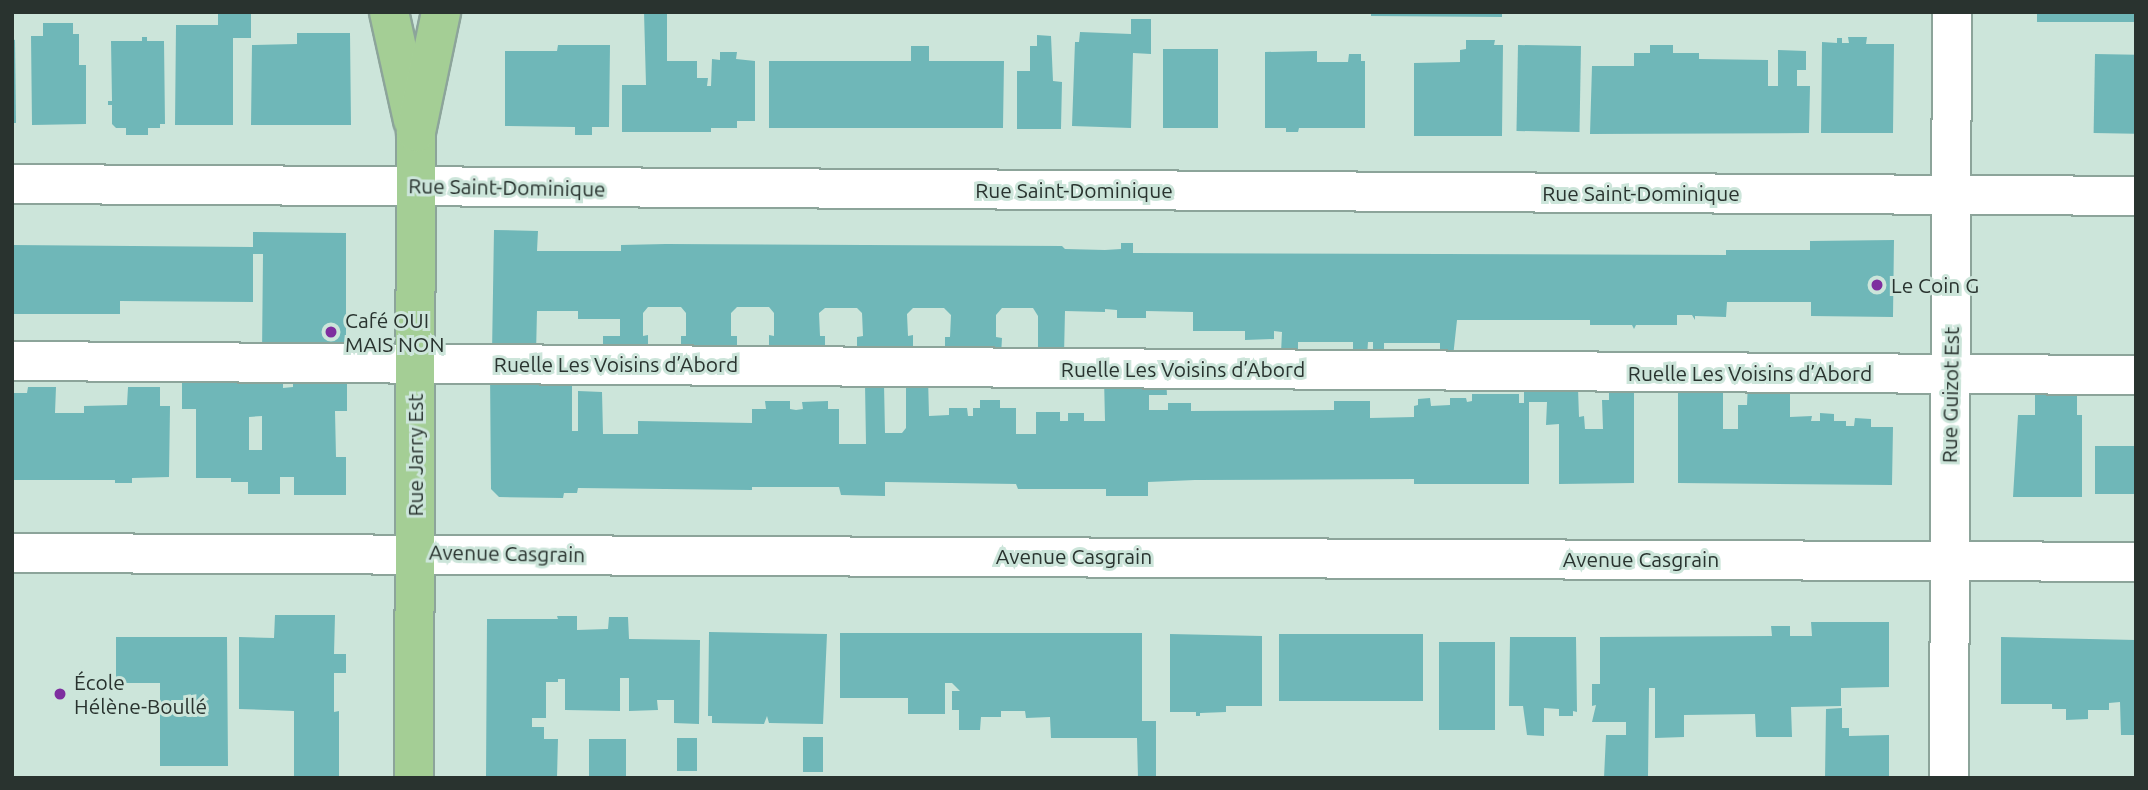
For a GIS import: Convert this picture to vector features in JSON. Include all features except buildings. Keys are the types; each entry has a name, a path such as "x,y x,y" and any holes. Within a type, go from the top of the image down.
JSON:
{"main road":[{"name":"Rue Jarry Est","path":"390,12 416,132"},
{"name":"Rue Jarry Est","path":"414,778 416,132 442,12"}],"street":[{"name":"Rue Guizot Est","path":"1949,778 1952,12"},
{"name":"Rue Saint-Dominique","path":"12,184 2136,196"},
{"name":"Ruelle Les Voisins d’Abord","path":"12,362 2136,375"},
{"name":"Avenue Casgrain","path":"12,553 2136,562"}],"place":[{"name":"Le Coin G","path":"1877,285"},
{"name":"Café OUI MAIS NON","path":"331,332"},
{"name":"École Hélène-Boullé","path":"60,694"}]}
